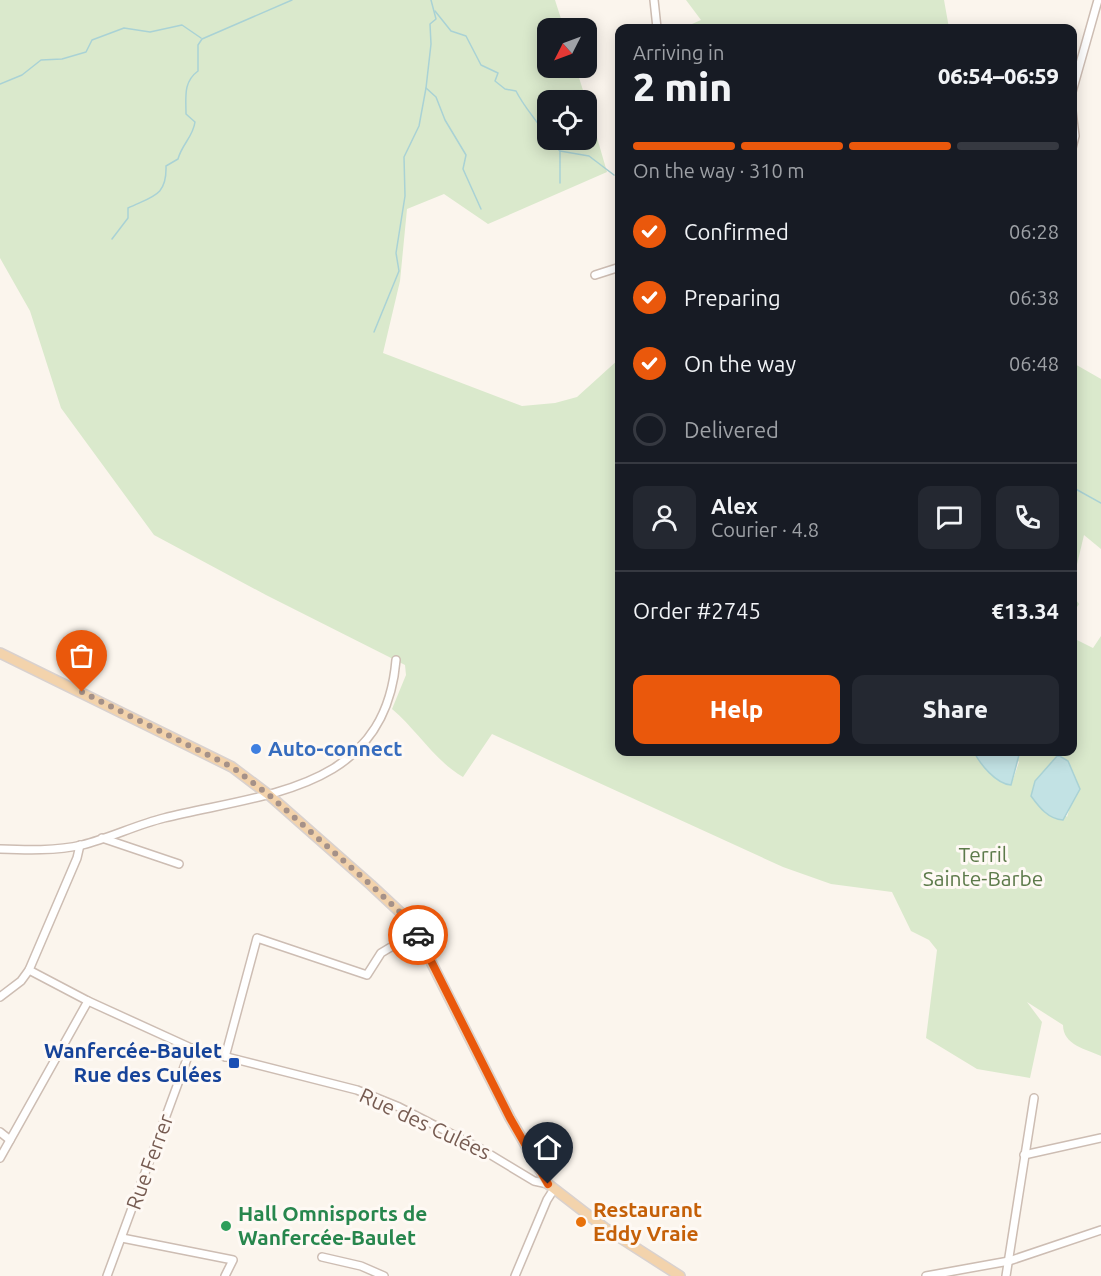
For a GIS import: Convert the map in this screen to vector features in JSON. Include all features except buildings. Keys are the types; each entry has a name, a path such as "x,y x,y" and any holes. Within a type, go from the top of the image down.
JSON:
{"main road":[{"path":"0,653 232,767 269,795 401,913 416,932 510,1118 551,1186 605,1228 680,1276"}],"street":[{"path":"654,0 657,24"},
{"path":"1077,74 1098,0"},
{"path":"595,275 615,269"},
{"path":"0,849 80,845 155,820 269,795 328,772 352,754 386,712 393,687 396,660"},
{"path":"102,838 179,864"},
{"path":"0,997 29,970 77,858 80,845"},
{"path":"225,1057 257,938 367,975 381,953 416,932"},
{"name":"Rue des Culées","path":"29,970 88,1001 191,1048 357,1090 399,1107 482,1149 534,1180 551,1186"},
{"path":"0,989 10,989"},
{"path":"0,1158 88,1001"},
{"name":"Rue Ferrer","path":"106,1276 191,1048"},
{"path":"1006,1276 1034,1098"},
{"path":"0,1132 10,1140"},
{"path":"1024,1155 1101,1138"},
{"path":"514,1276 551,1186"},
{"path":"926,1276 1009,1260 1101,1230"},
{"path":"122,1238 233,1260 225,1276"},
{"path":"322,1257 361,1266 384,1276"}],"green space":[{"name":"Terril Sainte-Barbe","path":"0,0 555,0 561,18 537,18 537,78 579,78 583,90 537,90 537,150 597,150 597,138 607,172 488,224 444,194 407,209 400,281 383,353 522,406 555,403 577,397 615,363 615,756 976,756 994,777 1011,785 1019,762 1014,756 1057,756 1035,781 1067,817 1072,800 1080,789 1068,761 1060,756 1077,756 1077,640 1093,648 1101,636 1101,1056 1071,1042 1064,1032 1063,1025 1027,1002 1042,1022 1030,1078 977,1069 926,1038 937,950 929,940 911,931 892,892 831,884 783,867 492,734 463,777 444,763 392,709 406,675 405,665 154,535 61,408 30,311 0,258"},
{"path":"686,0 944,0 948,24 692,24 701,20"},
{"path":"1077,365 1101,379 1101,549 1084,535 1077,564"}],"water":[{"path":"976,756 1019,756 1011,785 994,777"},
{"path":"1057,756 1068,761 1080,789 1063,820 1048,815 1031,796 1035,781"}],"waterway":[{"path":"112,239 128,218 128,208 157,194 161,189 166,176 166,166 178,159 192,132 195,122 186,114 186,90 193,75 198,71 198,45 202,39 292,0"},
{"path":"431,0 436,19 430,24 431,44 426,88 436,97 445,120 466,155 463,169 481,209"},
{"path":"435,11 451,31 466,36 481,65 498,73 495,81 505,89 516,91 537,122"},
{"path":"0,84 22,75 41,60 62,59 86,52 92,40 124,28 150,32 182,25 201,38"},
{"path":"374,332 399,271 396,253 405,196 404,157 419,126 426,88"},
{"path":"559,150 560,183"},
{"path":"560,151 589,156 614,175"},
{"path":"1077,490 1101,503"}],"way so far":[{"path":"82,692 232,767 269,795 371,885 401,913 418,935"}],"place":[{"name":"Auto-connect","path":"256,749"},
{"name":"Wanfercée-Baulet Rue des Culées","path":"234,1063"},
{"name":"Restaurant Eddy Vraie","path":"581,1222"},
{"name":"Hall Omnisports de Wanfercée-Baulet","path":"226,1226"}],"route":[{"path":"418,935 510,1118 548,1184"}]}
